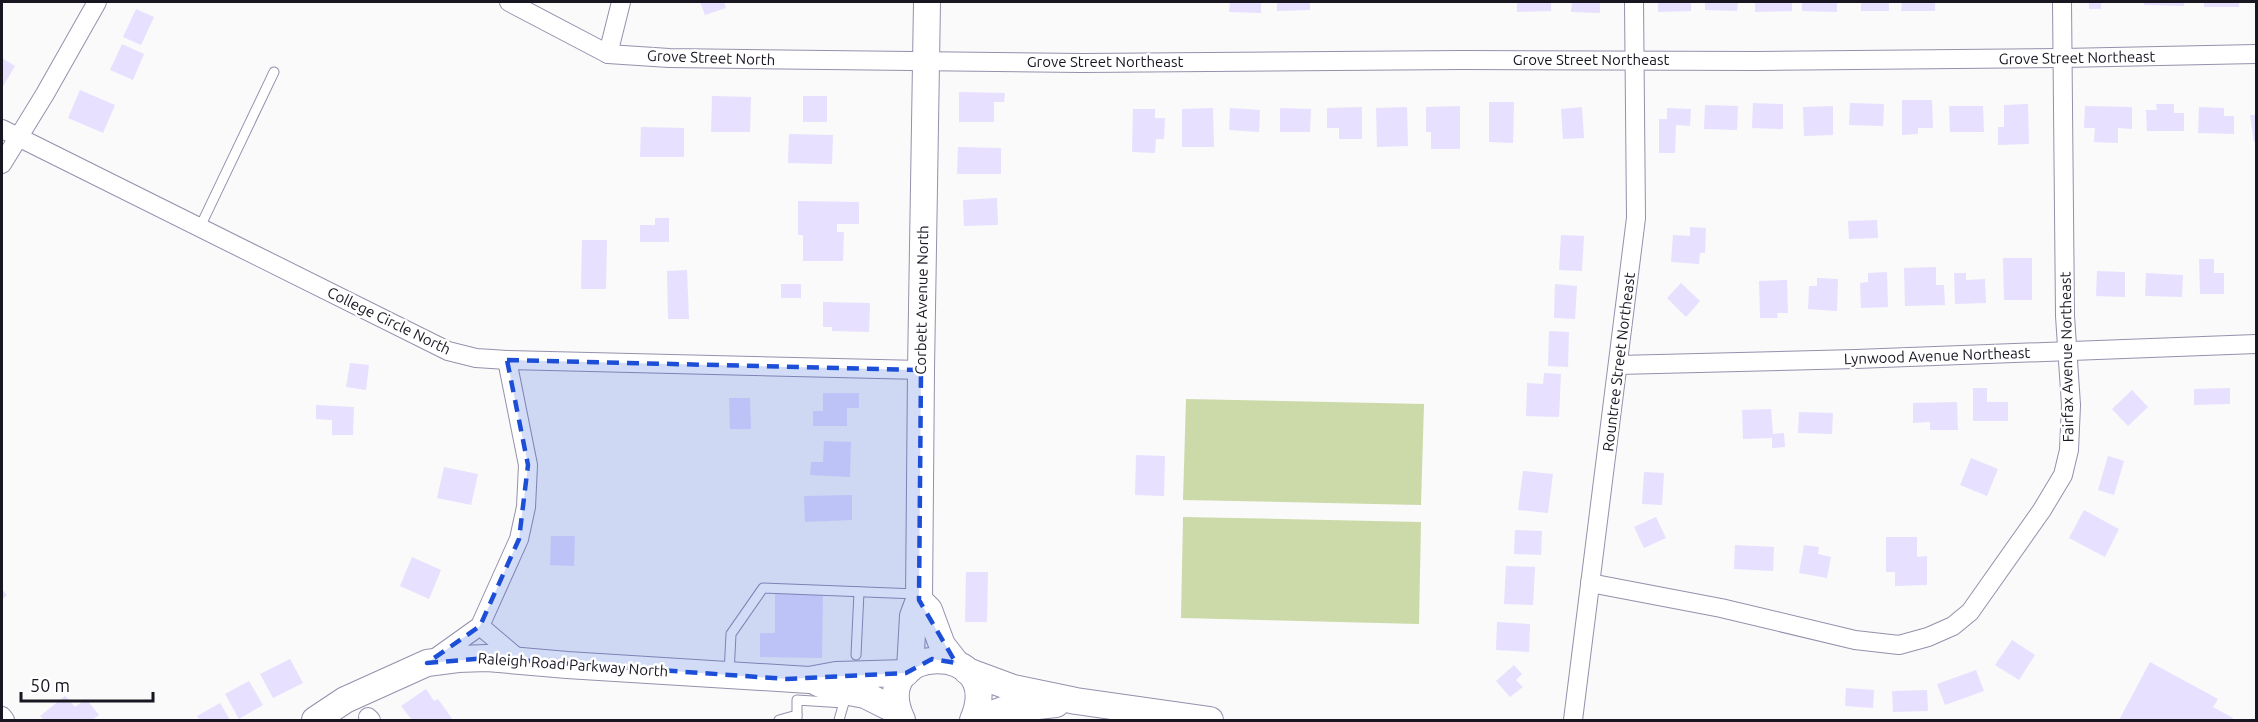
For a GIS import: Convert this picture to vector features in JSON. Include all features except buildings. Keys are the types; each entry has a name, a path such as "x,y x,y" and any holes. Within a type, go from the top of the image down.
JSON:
{"street":[{"path":"2,164 9,134 97,2"},
{"name":"Grove Street North","path":"509,2 608,54 669,58 926,62"},
{"path":"608,54 621,2"},
{"name":"Corbett Avenue North","path":"900,718 896,698 899,684 908,671 913,616 919,597 927,2"},
{"name":"Rountree Street Northeast","path":"1573,720 1636,218 1634,2"},
{"name":"Fairfax Avenue Northeast","path":"1590,583 1721,608 1855,640 1899,645 1928,638 1953,626 1970,612 2042,510 2063,475 2069,450 2071,405 2068,352 2062,2"},
{"name":"Grove Street Northeast","path":"926,62 2063,58 2256,54"},
{"name":"College Circle North","path":"9,134 448,351 476,358 507,360 921,370"},
{"name":"Lynwood Avenue Northeast","path":"1618,365 2256,345"},
{"path":"427,663 480,626 519,539 526,507 528,458 507,360"},
{"path":"919,597 929,610 942,645 975,682 979,695 974,720"},
{"path":"480,626 520,660"},
{"name":"Raleigh Road Parkway North","path":"315,720 345,700 427,663 487,658 729,675 846,697 865,695 900,718"},
{"name":"Raleigh Road Parkway North","path":"793,688 836,675 908,671 920,662 944,659 1013,688 1076,701"},
{"path":"974,720 1003,710 1076,701 1210,720"},
{"path":"2,716 5,720"}],"lane":[{"path":"200,227 274,72"},
{"path":"729,675 731,634 763,588 919,597"},
{"path":"856,655 859,592"},
{"path":"779,720 797,718 793,688"},
{"path":"839,720 846,697"}],"highlighted area":[{"path":"507,360 921,370 919,600 956,663 932,659 906,673 787,679 487,658 427,663 480,626 519,539 528,465"}],"green space":[{"path":"1186,399 1424,404 1421,505 1183,500"},
{"path":"1183,517 1421,522 1419,624 1181,618"}]}
